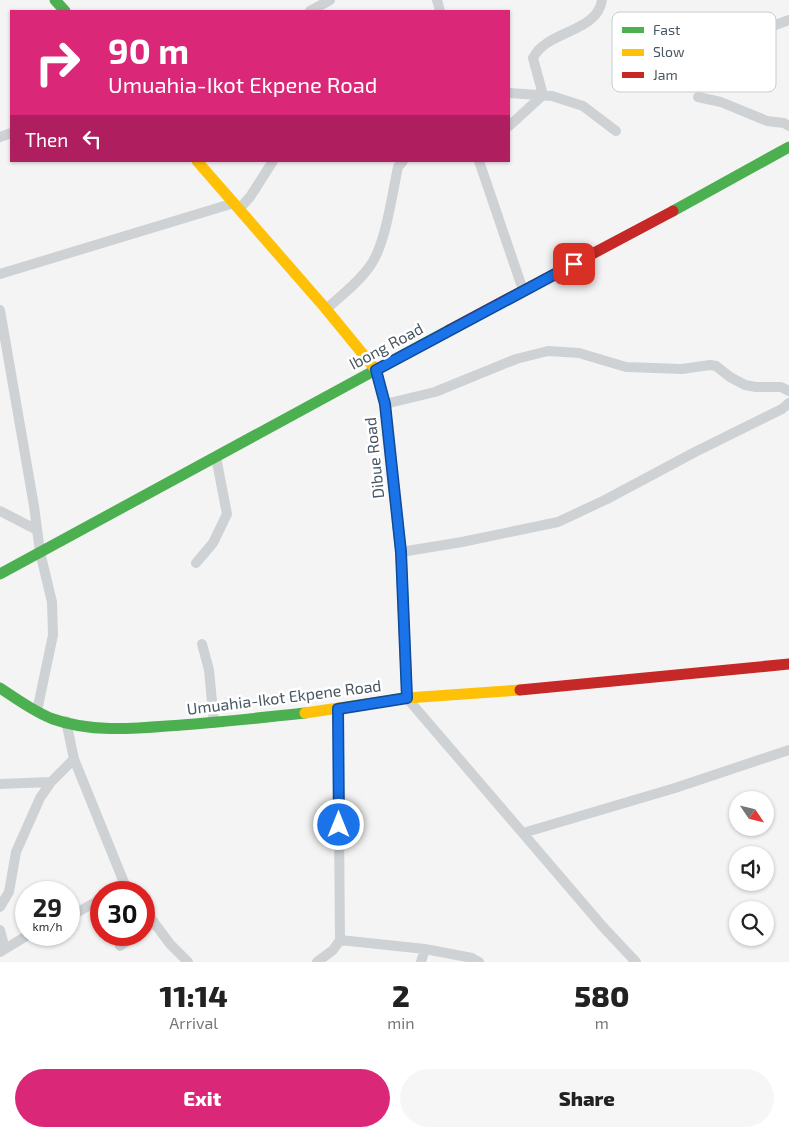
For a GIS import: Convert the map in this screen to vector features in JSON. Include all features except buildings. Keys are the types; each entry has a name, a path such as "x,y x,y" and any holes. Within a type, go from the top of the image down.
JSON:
{"street":[{"path":"55,0 64,10"},
{"path":"312,10 330,0"},
{"path":"543,95 533,58 536,53 554,39 589,21 598,11 602,0"},
{"path":"776,25 789,20"},
{"path":"510,93 552,96 583,106 616,131"},
{"path":"510,125 543,95"},
{"path":"698,97 721,102 767,121 784,123 789,126"},
{"name":"Ibong Road","path":"0,574 789,148"},
{"name":"Dibue Road","path":"199,162 376,370 385,404 401,552 407,698"},
{"path":"0,274 236,206 250,198 273,162"},
{"path":"326,309 349,290 371,266 380,245 398,166 402,162"},
{"path":"479,162 523,290"},
{"path":"0,310 34,506 40,552 52,602 53,635 37,711"},
{"path":"385,404 435,392 516,359 548,351 579,353 626,367 682,369 710,365 716,366 730,377 745,385 781,387 789,391"},
{"path":"401,552 462,542 558,522 607,499 695,452 782,409 789,403"},
{"path":"196,563 213,543 227,514 216,457"},
{"path":"0,511 37,530"},
{"path":"202,644 209,670 214,723"},
{"name":"Umuahia-Ikot Ekpene Road","path":"0,688 37,711 54,719 109,729 214,723 338,709 407,698 536,689 789,664"},
{"path":"407,698 636,962"},
{"path":"317,962 332,950 340,940 338,709"},
{"path":"66,721 74,758 125,881"},
{"path":"523,833 675,788 789,750"},
{"path":"0,907 9,892 16,852 40,798 51,782 74,758"},
{"path":"0,784 51,782"},
{"path":"155,923 170,944 188,962"},
{"path":"0,930 2,950 15,942"},
{"path":"340,940 425,949 472,958 479,962"},
{"path":"421,962 425,949"}],"traffic: fast":[{"path":"55,0 64,10"},
{"path":"673,211 789,147"},
{"path":"0,574 449,330"},
{"path":"398,526 401,552 407,698"},
{"path":"0,688 26,705 53,719 95,728 153,727 305,713"}],"traffic: slow":[{"path":"198,162 326,309 376,370 385,404 398,526"},
{"path":"305,713 407,698 520,690"}],"traffic: jam":[{"path":"449,330 673,211"},
{"path":"520,690 789,664"}],"route":[{"path":"339,825 338,709 407,698 401,552 385,404 376,370 574,264"}]}
